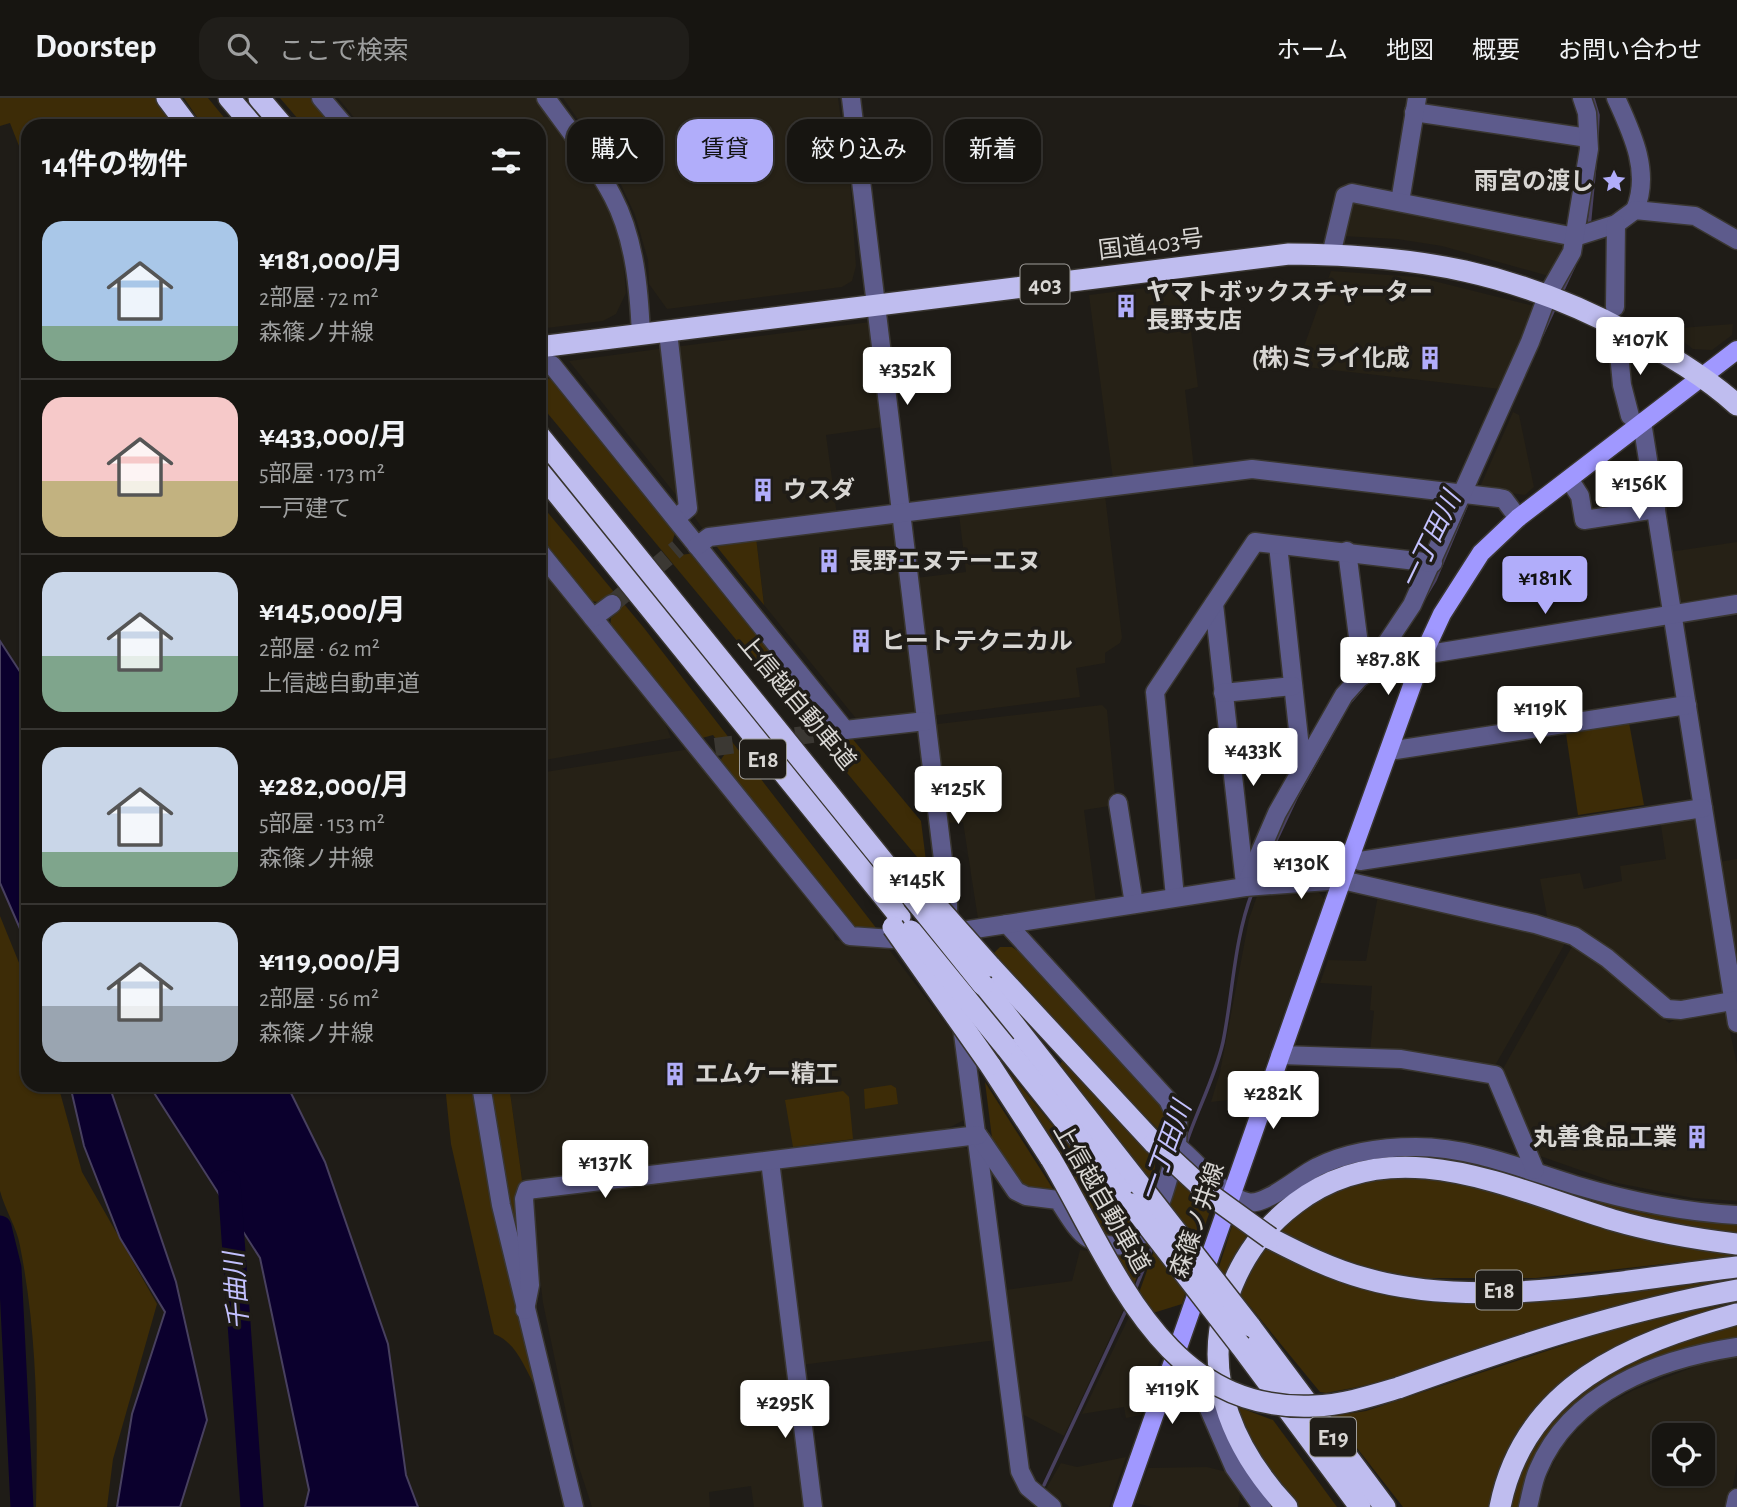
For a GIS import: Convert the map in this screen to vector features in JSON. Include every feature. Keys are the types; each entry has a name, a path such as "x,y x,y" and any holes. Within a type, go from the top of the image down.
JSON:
{"highway":[{"path":"167,98 183,119"},
{"path":"229,98 247,119"},
{"path":"259,98 277,119"},
{"name":"国道403号","path":"546,346 1202,264 1289,254 1331,255 1391,258 1443,265 1506,280 1555,297 1670,355 1737,405"},
{"name":"上信越自動車道","path":"546,444 986,976 1136,1195 1273,1372"},
{"name":"上信越自動車道","path":"546,480 896,922 1136,1195"},
{"name":"上信越自動車道","path":"896,922 1051,1160 1133,1304 1165,1346 1196,1372 1245,1397 1296,1406 1337,1403 1398,1388 1573,1328 1660,1305 1737,1290"},
{"name":"上信越自動車道","path":"986,976 1209,1194 1270,1238 1314,1260 1366,1279 1434,1290 1474,1291 1566,1286 1737,1267"},
{"path":"1287,1507 1247,1457 1228,1417 1219,1374 1220,1331 1232,1286 1252,1247 1284,1212 1323,1186 1369,1170 1392,1167 1448,1170 1659,1232 1737,1244"},
{"path":"1500,1507 1514,1460 1527,1435 1562,1394 1611,1360 1640,1346 1672,1333 1737,1314"},
{"path":"1245,1336 1352,1507"},
{"name":"E19","path":"1273,1372 1377,1505"}],"main road":[{"name":"森篠ノ井線","path":"1122,1507 1342,880 1423,655 1442,614 1481,553 1518,518 1569,480 1636,419 1702,377 1737,350"}],"street":[{"path":"321,98 339,119"},
{"path":"546,98 604,182 620,213 632,252 641,335"},
{"path":"850,98 948,901 947,933 978,1135 1020,1471 1028,1487 1052,1507"},
{"path":"1250,887 1278,813 1344,695 1363,676 1412,605 1468,495 1572,252 1584,235 1588,138 1587,113 1582,98"},
{"path":"1331,255 1346,195 1352,193 1584,235 1616,224 1634,210 1640,198 1641,161 1616,98"},
{"path":"1400,202 1415,105 1588,138"},
{"path":"1634,210 1695,216 1737,240"},
{"path":"1615,307 1616,224"},
{"path":"668,332 688,508 676,519"},
{"path":"1618,343 1622,385 1636,419 1656,509 1737,1023"},
{"path":"546,365 552,365 676,519 689,544 836,731 926,721"},
{"path":"689,544 709,537 1252,469 1504,499 1518,518"},
{"path":"1569,480 1580,496 1584,520 1656,509"},
{"path":"1174,897 1154,692 1255,542 1433,563"},
{"path":"1278,545 1300,748 1305,763"},
{"path":"1347,551 1363,676"},
{"path":"546,560 849,936 892,940 1174,897 1250,887 1342,880 1535,923 1574,936 1607,958 1667,1009 1681,1010 1734,1000"},
{"path":"593,618 612,604"},
{"path":"1214,604 1223,693 1250,887"},
{"path":"1423,655 1737,604"},
{"path":"1223,693 1293,686"},
{"path":"1389,751 1687,705"},
{"path":"695,746 715,747"},
{"path":"1118,803 1133,904"},
{"path":"1360,861 1703,808"},
{"path":"1382,890 1391,857"},
{"path":"978,1135 1016,1191 1026,1196 1058,1200 1086,1237 1113,1245 1127,1245 1146,1233 1182,1149 1178,1121 1168,1100 1007,924"},
{"path":"1280,1055 1401,1059 1495,1075 1535,1170"},
{"path":"482,1092 501,1205 574,1507"},
{"path":"525,1310 530,1285 524,1199 527,1190 978,1135"},
{"path":"1182,1149 1232,1194 1256,1203 1320,1166 1375,1149 1418,1147 1450,1150 1535,1170 1576,1185 1670,1209 1737,1215"},
{"path":"771,1161 813,1507"},
{"path":"1528,1507 1536,1472 1546,1453 1565,1425 1586,1406 1647,1369 1737,1347"},
{"path":"1170,1375 1196,1391 1202,1399 1234,1467 1262,1507"},
{"path":"1735,1507 1737,1498"}],"shaded area":[{"path":"0,98 157,98 173,119 21,119 21,151 10,123 0,126"},
{"path":"184,98 208,98 225,119 198,119"},
{"path":"280,98 310,98 329,119 298,119"},
{"path":"338,98 535,98 567,143 567,182 594,182 615,224 623,256 626,293 616,314 603,321 546,328 546,119 355,119"},
{"path":"563,98 838,98 841,119 787,119 787,182 850,182 856,266 852,281 842,287 667,309 649,284 648,260 635,215 620,182 663,182 663,119 578,119"},
{"path":"1354,198 1561,240 1566,252 1552,277 1442,246 1397,239 1341,236"},
{"path":"1331,271 1418,277 1538,307 1500,389 1297,366"},
{"path":"1185,283 1198,387 1185,390 1194,468 1113,479 1089,295"},
{"path":"870,322 883,427 826,435 837,515 705,532 695,518 674,347"},
{"path":"1733,324 1732,335 1712,350 1693,349 1667,329"},
{"path":"666,348 680,500 569,361"},
{"path":"546,377 556,382 675,533 672,543 681,555 694,553 824,711 826,721 819,726 829,739 851,737 921,821 927,869 546,411"},
{"path":"1513,412 1519,415 1534,487 1525,495 1479,489"},
{"path":"1105,495 1122,638 1120,643 1105,653 1105,663 1076,668 1080,697 931,716 915,578 966,572 959,514"},
{"path":"546,510 644,628 880,933 850,928 718,764 726,752 713,735 695,740 610,629 611,618 617,613 606,597 597,602 586,600 546,552"},
{"path":"890,521 894,524 917,707 912,714 858,721 764,605 756,537"},
{"path":"756,537 764,605 713,542"},
{"path":"1737,542 1737,599 1677,609 1669,552"},
{"path":"546,571 665,723 671,738 546,760"},
{"path":"0,641 21,673 21,931 0,883"},
{"path":"1102,705 1107,710 1116,805 1084,810 1096,902 978,919 963,822 947,823 936,727 938,724"},
{"path":"1628,717 1644,805 1578,815 1565,727"},
{"path":"690,749 832,928 835,940 885,944 958,1040 968,1118 941,1132 523,1187 510,1092 546,1092 546,772"},
{"path":"1690,814 1698,819 1723,991 1717,997 1683,1003 1672,1002 1548,921 1540,879 1580,873 1584,889 1622,881 1620,866 1666,859 1660,819"},
{"path":"1737,859 1737,982 1718,862"},
{"path":"1318,891 1324,899 1254,1097 1211,1102 1220,1072 1249,919 1258,893"},
{"path":"1378,895 1567,940 1493,1069 1370,1051 1374,1011 1370,1010 1372,986 1320,983 1328,960 1366,961"},
{"path":"0,916 21,968 21,1092 60,1092 82,1172 157,1304 113,1459 107,1507 36,1507 36,1409 30,1311 18,1239 0,1191"},
{"path":"1574,943 1613,971 1669,1023 1681,1016 1718,1009 1726,1014 1737,1064 1737,1201 1693,1198 1617,1183 1537,1155 1500,1074"},
{"path":"1000,947 1012,947 1021,953 1163,1107 1167,1138 1094,1065 994,953"},
{"path":"997,1057 1135,1226 1108,1237"},
{"path":"1063,1060 1156,1156 1153,1185 1060,1064"},
{"path":"985,1082 1053,1189 1028,1189 1017,1181 992,1138"},
{"path":"891,1085 896,1088 898,1104 865,1109 864,1089"},
{"path":"843,1091 849,1097 853,1139 793,1147 785,1100"},
{"path":"72,1092 111,1092 176,1282 207,1420 180,1507 117,1507 132,1414 165,1312 120,1238 84,1146"},
{"path":"153,1092 290,1092 325,1162 388,1344 406,1475 418,1507 305,1507 309,1490 260,1258"},
{"path":"446,1092 476,1092 497,1213 536,1388 509,1343 494,1334 451,1144"},
{"path":"489,1092 510,1092 523,1187 525,1277"},
{"path":"955,1142 973,1153 997,1340 793,1366 809,1507 754,1507 751,1486 709,1492 710,1507 592,1507 575,1455 543,1303 530,1195"},
{"path":"1414,1173 1471,1182 1737,1252 1737,1256 1536,1278 1411,1278 1359,1265 1297,1242 1275,1228 1332,1187"},
{"path":"1178,1177 1212,1205 1199,1243 1170,1205"},
{"path":"1524,1177 1647,1214 1737,1224 1737,1236 1648,1222 1519,1180"},
{"path":"1233,1223 1248,1233 1225,1276 1219,1267"},
{"path":"1147,1241 1148,1244 1134,1285 1113,1251"},
{"path":"1262,1244 1378,1290 1737,1274 1737,1283 1389,1381 1326,1393 1320,1392 1239,1293"},
{"path":"1080,1250 1091,1251 1124,1308 1064,1436 1018,1412 1005,1290 1072,1281"},
{"path":"1154,1251 1186,1291 1182,1304 1153,1313 1139,1293"},
{"path":"1737,1303 1737,1306 1691,1319 1613,1348 1580,1367 1552,1390 1528,1420 1509,1459 1493,1507 1403,1507 1332,1416 1366,1411 1643,1319"},
{"path":"1130,1315 1161,1356 1141,1415 1126,1418 1124,1407 1082,1414"},
{"path":"1737,1325 1737,1337 1689,1347 1642,1364 1598,1388 1578,1403 1552,1429 1546,1439 1535,1461 1520,1507 1509,1507 1517,1471 1541,1429 1603,1373 1675,1340"},
{"path":"1737,1355 1737,1464 1729,1507 1538,1507 1541,1491 1560,1449 1594,1411 1634,1390 1704,1363"},
{"path":"1233,1405 1273,1420 1337,1507 1299,1507 1261,1459 1245,1433"},
{"path":"1126,1457 1109,1507 1070,1507 1046,1489 1061,1463 1077,1467"},
{"path":"1207,1467 1231,1473 1241,1489 1238,1507 1153,1507 1135,1503 1148,1468"}],"waterway":[{"name":"一丁田川","path":"1593,98 1598,115 1597,139"},
{"name":"一丁田川","path":"1589,227 1595,164"},
{"name":"一丁田川","path":"1561,294 1574,266"},
{"name":"一丁田川","path":"1542,335 1555,307"},
{"name":"一丁田川","path":"1392,651 1435,580 1469,499"},
{"name":"一丁田川","path":"1350,702 1377,671"},
{"name":"一丁田川","path":"1258,879 1296,798 1344,712"},
{"name":"一丁田川","path":"1186,1144 1220,1055 1238,948 1252,893"},
{"name":"千曲川","path":"229,1182 252,1507"},
{"path":"0,1227 10,1268 22,1507"},
{"name":"一丁田川","path":"1135,1290 1153,1245"},
{"name":"一丁田川","path":"1044,1485 1128,1306"}],"tunnel":[{"path":"612,604 678,548"},
{"path":"715,747 827,732"}],"place":[{"name":"雨宮の渡し","path":"1614,181"},
{"name":"ヤマトボックスチャーター 長野支店","path":"1126,306"},
{"name":"(株)ミライ化成","path":"1430,358"},
{"name":"ウスダ","path":"763,490"},
{"name":"長野エヌテーエヌ","path":"829,561"},
{"name":"ヒートテクニカル","path":"861,641"},
{"name":"エムケー精工","path":"675,1074"},
{"name":"丸善食品工業","path":"1697,1137"}]}
